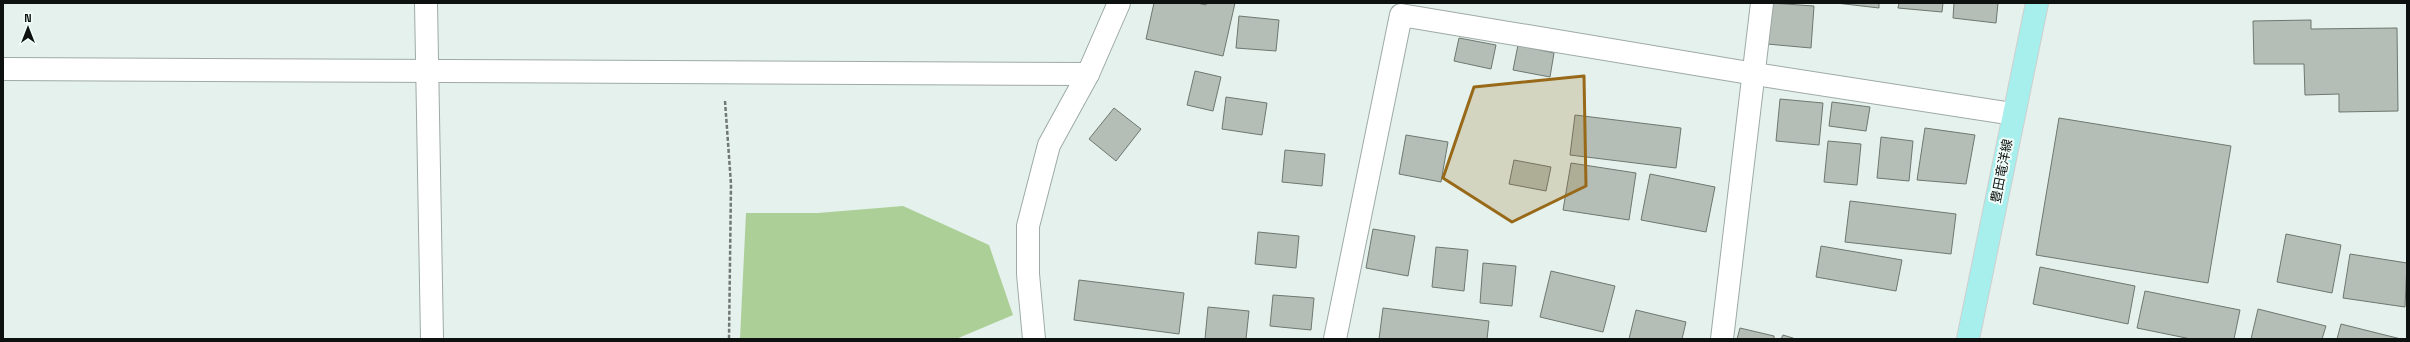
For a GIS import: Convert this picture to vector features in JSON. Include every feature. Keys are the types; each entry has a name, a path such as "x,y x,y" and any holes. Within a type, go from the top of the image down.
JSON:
{"main road":[{"name":"豊田竜洋線","path":"1968,339 2037,3"}],"street":[{"path":"426,3 426,71 432,339"},
{"path":"1034,339 1028,274 1028,226 1048,145 1088,74 1119,3"},
{"path":"1722,339 1755,74 1762,3"},
{"path":"1335,339 1401,15 1755,74 2013,114"},
{"path":"3,69 1088,74"}],"path":[{"path":"722,73 731,184 729,339"}],"highlighted area":[{"path":"1584,76 1586,186 1512,222 1443,178 1474,87"}],"green space":[{"path":"903,206 989,245 1013,315 956,339 740,339 746,213 818,213"}],"building":[{"path":"1154,3 1197,3 1206,5 1207,3 1235,3 1223,56 1146,39"},
{"path":"1771,3 1814,6 1811,48 1767,44"},
{"path":"1836,3 1879,3 1879,8"},
{"path":"1899,3 1943,3 1942,12 1898,8"},
{"path":"1954,3 1998,3 1996,23 1953,18"},
{"path":"1239,16 1279,20 1276,51 1236,48"},
{"path":"2311,20 2311,29 2397,28 2398,111 2339,112 2339,94 2305,95 2304,64 2254,64 2253,21"},
{"path":"1459,38 1496,45 1491,69 1454,61"},
{"path":"1518,45 1554,53 1550,77 1513,70"},
{"path":"1195,71 1221,77 1213,111 1187,105"},
{"path":"1226,97 1267,103 1262,135 1222,129"},
{"path":"1780,99 1823,103 1819,145 1776,141"},
{"path":"1832,102 1870,107 1866,131 1829,126"},
{"path":"1114,108 1141,129 1116,161 1089,139"},
{"path":"1575,115 1681,128 1676,168 1570,155"},
{"path":"2059,118 2231,146 2208,283 2036,255"},
{"path":"1925,128 1975,135 1966,184 1917,180"},
{"path":"1406,135 1448,142 1441,182 1399,174"},
{"path":"1881,137 1913,141 1909,181 1877,178"},
{"path":"1828,141 1861,144 1857,185 1824,182"},
{"path":"1285,150 1325,154 1322,186 1282,182"},
{"path":"1514,160 1551,167 1546,191 1509,184"},
{"path":"1571,163 1636,173 1629,220 1563,210"},
{"path":"1650,174 1715,187 1706,232 1641,220"},
{"path":"1850,201 1956,214 1951,254 1845,242"},
{"path":"1373,229 1415,236 1408,276 1366,268"},
{"path":"1258,232 1299,236 1296,268 1255,264"},
{"path":"2286,234 2341,245 2332,293 2277,282"},
{"path":"1821,246 1902,260 1896,291 1816,277"},
{"path":"1436,247 1468,250 1464,291 1432,287"},
{"path":"2350,254 2407,263 2405,307 2343,298"},
{"path":"1483,263 1516,266 1512,306 1480,303"},
{"path":"2040,267 2135,286 2128,324 2033,304"},
{"path":"1551,271 1615,286 1603,332 1540,317"},
{"path":"1079,280 1184,293 1179,334 1074,320"},
{"path":"2145,291 2240,310 2234,339 2191,339 2137,328"},
{"path":"1273,295 1314,298 1311,330 1270,326"},
{"path":"1208,307 1249,311 1246,339 1205,339"},
{"path":"1383,308 1489,321 1487,339 1379,339"},
{"path":"2258,309 2326,326 2322,339 2251,339"},
{"path":"1636,310 1686,322 1682,339 1629,339"},
{"path":"2341,324 2401,339 2337,339"},
{"path":"1740,328 1774,336 1774,339 1737,339"},
{"path":"1783,335 1796,339 1781,339"}]}
